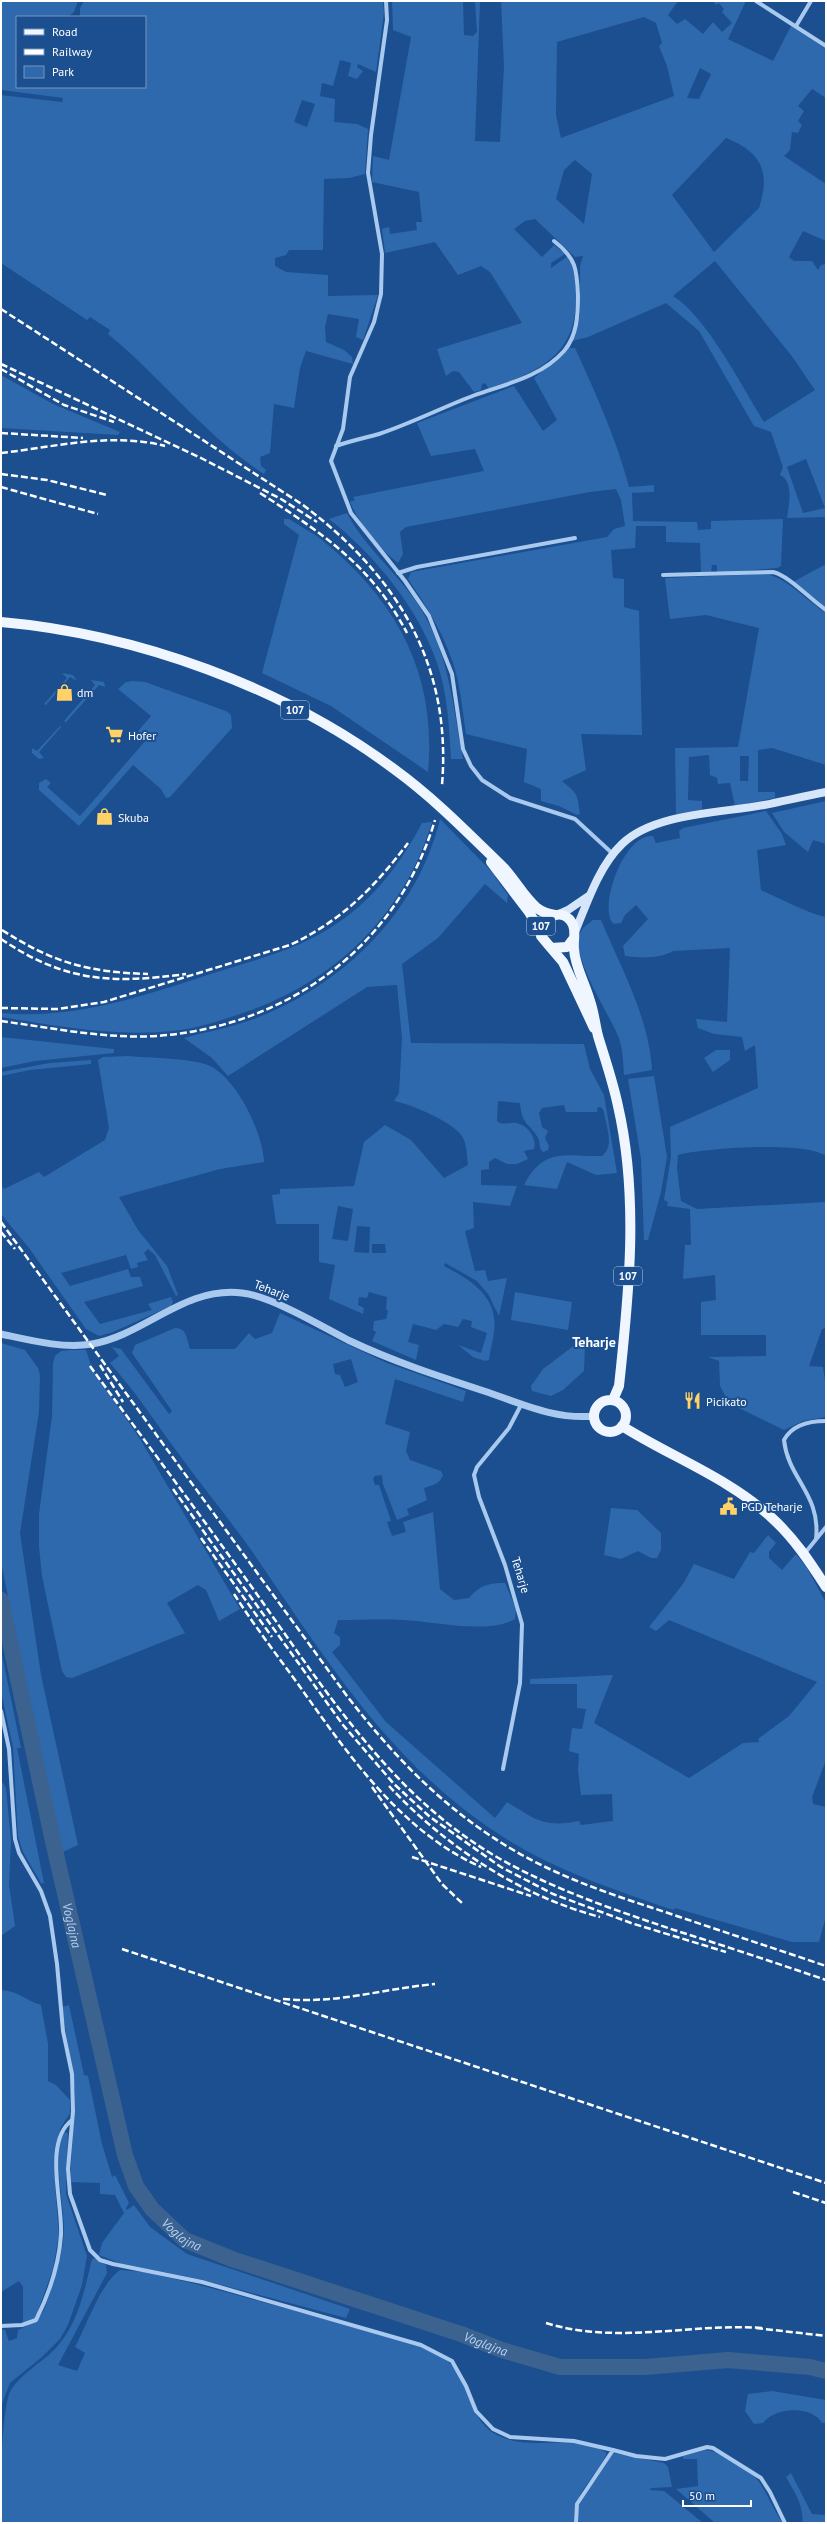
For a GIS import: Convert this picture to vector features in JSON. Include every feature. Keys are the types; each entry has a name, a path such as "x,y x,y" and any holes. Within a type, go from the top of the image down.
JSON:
{"main road":[{"name":"107","path":"1,622 108,638 218,673 264,694 352,741 392,768 427,794 504,869 536,907 556,915 566,917 571,921 574,935 576,962 594,1013 598,1034 618,1106 626,1151 630,1201 625,1329 619,1386 613,1400"},
{"path":"574,935 591,895 614,854 630,837 655,824 826,792"},
{"name":"107","path":"483,850 498,874 533,918 540,931 543,941 551,948 562,962 598,1034"},
{"path":"556,915 568,910 591,895"},
{"name":"107","path":"540,931 544,920 556,915"},
{"name":"107","path":"551,948 567,947 574,935"},
{"path":"613,1400 621,1404 625,1412 626,1419 622,1426 609,1432 601,1429 596,1424 594,1416 600,1403 613,1400"},
{"path":"622,1426 645,1441 718,1478 772,1517 805,1554 826,1587"}],"street":[{"path":"386,1 387,20 371,135 368,173 382,254 381,294 374,322 350,377 343,429 331,461 351,513 398,573 429,616 442,645 457,698 463,749 466,758 478,776 510,798 575,819 614,854"},
{"path":"756,1 826,46"},
{"path":"796,26 811,1"},
{"path":"336,446 380,434 457,402 531,376 563,351 572,337 578,314 576,266 563,248 554,241"},
{"path":"398,573 417,567 575,538"},
{"path":"663,575 773,572 787,577 807,597 826,610"},
{"name":"Teharje","path":"4,1334 35,1341 92,1344 110,1339 148,1322 188,1299 214,1293 242,1293 281,1306 372,1352 521,1405 561,1416 578,1418 594,1416"},
{"name":"Teharje","path":"503,1769 520,1690 522,1624 505,1565 479,1497 474,1475 477,1467 509,1428 521,1405"},
{"path":"816,1539 817,1526 814,1505 787,1458 784,1440 789,1431 799,1426 826,1421"},
{"path":"805,1554 826,1527"},
{"path":"1,1711 9,1749 15,1839 19,1853 41,1891 50,1916 58,1971 63,2031 72,2074 72,2120 68,2169 70,2194 90,2250 100,2260 113,2264 202,2282 421,2345 452,2361 466,2386 476,2411 493,2430 510,2437 574,2441 636,2456 665,2459 707,2447 713,2448 760,2478 770,2492 785,2523"},
{"path":"1,2326 22,2324 36,2320 48,2294 57,2262 61,2235 57,2186 60,2134 65,2125 72,2120"},
{"path":"576,2523 577,2504 606,2457 613,2450"}],"green space":[{"path":"1,1 78,1 74,12 69,16 16,16 16,88 146,88 146,16 80,16 80,8 84,1 383,1 384,13 376,72 358,64 357,67 363,71 357,79 348,76 351,63 340,60 333,86 322,83 320,96 335,99 334,122 357,124 368,129 365,174 349,178 324,179 323,250 289,250 286,255 275,258 275,266 286,272 328,275 328,296 378,295 363,340 356,337 359,319 328,314 325,327 326,342 344,350 352,357 353,364 306,351 300,368 294,408 274,404 270,453 260,457 261,466 266,470 264,474 243,459 203,425 147,369 108,334 110,330 90,317 87,320 1,263 1,95 62,102 63,98 1,90","holes":["302,100 315,104 307,127 294,122"]},
{"path":"392,1 463,1 464,35 473,36 477,32 475,1 480,1 475,141 500,142 504,66 501,1 678,1 668,15 677,24 685,19 703,34 713,22 722,32 732,23 722,12 724,9 719,3 716,5 713,1 746,1 728,39 773,61 791,26 826,49 826,98 812,89 798,106 804,111 798,121 802,125 798,133 792,132 790,150 784,156 826,184 826,241 803,231 789,257 794,261 812,261 818,270 821,265 826,264 826,517 787,518 790,494 789,488 787,482 780,475 783,467 771,432 754,426 699,331 666,303 588,337 572,341 580,315 580,266 583,256 575,257 535,219 525,221 514,229 542,257 554,245 565,254 551,263 551,268 568,256 574,271 576,292 574,318 569,335 561,348 538,368 507,383 489,389 485,383 482,384 481,390 474,392 459,372 453,371 446,376 437,349 522,323 490,272 481,266 458,275 435,242 385,253 382,229 389,227 390,234 417,230 416,222 422,222 419,192 372,182 373,156 389,160 411,37 393,30","holes":["644,17 656,23 662,43 659,46 667,66 674,96 561,138 556,115 557,42","700,68 711,74 699,99 687,98","726,138 748,150 760,164 763,173 764,183 759,208 714,252 672,195","575,160 592,174 584,224 556,199 564,170","715,261 791,355 815,390 764,422 735,372 711,336 686,306 673,296","806,459 825,508 803,513 787,467"]},
{"path":"568,348 575,348 605,416 629,487 654,485 654,492 632,493 633,521 697,522 698,530 711,529 711,521 783,519 781,566 777,568 717,573 717,565 712,565 711,573 701,573 700,543 666,542 666,526 636,526 635,548 611,550 613,578 624,579 624,607 639,611 642,735 581,734 586,770 562,781 576,794 580,814 577,815 559,806 541,801 541,789 524,782 527,749 466,734 456,673 448,648 423,601 408,579 411,572 607,537 614,529 625,526 621,500 616,489 590,492 406,527 400,532 403,554 398,563 370,536 350,502 355,500 353,497 484,471 475,449 431,456 417,423 514,386 543,431 557,420 534,378"},
{"path":"1,375 53,404 120,432 118,435 1,428"},
{"path":"347,513 370,547 415,600 435,638 448,676 463,759 451,759 450,735 444,687 429,642 419,622 393,584 363,549 329,519"},
{"path":"284,519 289,519 318,537 348,563 371,588 391,614 406,642 418,672 426,703 429,736 428,772 331,706 262,673 299,535 284,524"},
{"path":"826,564 826,608 793,582"},
{"path":"762,574 770,575 786,583 826,613 826,765 772,748 758,750 758,792 775,792 775,798 735,806 730,783 718,784 717,778 710,775 709,755 689,757 688,800 702,801 702,811 676,814 675,748 738,747 759,628 706,615 670,619 665,578","holes":["740,756 749,756 748,781 740,781"]},
{"path":"62,673 73,675 77,681 70,677 46,705 44,704 67,678"},
{"path":"91,680 104,682 105,687 99,685 66,722 64,721 95,685"},
{"path":"126,682 145,682 226,711 231,715 232,728 170,797 166,798 161,789 133,765 79,826 39,790 39,783 46,779 51,783 47,787 80,816 147,739 138,731 151,716 118,689"},
{"path":"60,726 61,727 39,752 44,758 39,759 32,753 32,748 37,751"},
{"path":"826,801 826,844 813,840 808,852 784,832 772,813"},
{"path":"766,811 782,834 786,845 757,850 761,890 801,909 826,917 826,1156 815,1151 777,1147 731,1148 691,1152 678,1155 677,1168 681,1201 697,1209 826,1202 826,1328 822,1329 809,1366 823,1367 826,1388 826,1417 803,1421 784,1430 729,1403 720,1386 719,1361 708,1357 766,1356 766,1335 701,1335 701,1302 716,1300 715,1275 683,1279 685,1245 691,1245 690,1209 667,1206 668,1202 664,1200 671,1157 670,1127 758,1088 755,1045 745,1051 742,1037 714,1034 698,1028 696,1019 727,1022 730,948 673,951 668,954 649,957 625,956 623,946 648,919 636,905 625,915 621,923 614,924 610,916 609,904 611,890 623,859 632,847 642,838 653,836 656,843 680,838 679,831 683,828"},
{"path":"440,819 496,876 495,877 508,895 507,903 485,884 438,938 402,964 411,1043 584,1044 590,1069 604,1095 617,1173 596,1175 567,1162 557,1189 524,1185 540,1164 548,1159 567,1155 602,1156 606,1152 609,1141 604,1112 602,1108 598,1107 597,1112 566,1112 564,1105 542,1108 539,1113 542,1127 548,1131 545,1138 549,1146 548,1150 543,1152 538,1138 522,1116 520,1103 498,1101 497,1121 503,1124 516,1123 524,1126 533,1136 535,1145 534,1149 524,1151 528,1159 517,1164 507,1164 495,1158 489,1162 489,1169 481,1170 481,1185 517,1186 510,1206 473,1202 474,1228 465,1231 475,1271 485,1270 488,1281 507,1278 499,1316 488,1294 477,1281 445,1263 444,1266 464,1277 481,1291 492,1309 494,1336 489,1360 485,1361 473,1357 458,1345 481,1353 487,1333 471,1327 472,1321 463,1319 458,1327 444,1324 436,1330 413,1324 408,1342 419,1345 416,1360 372,1341 376,1332 373,1330 374,1321 386,1319 388,1311 386,1309 387,1297 369,1292 367,1298 359,1297 358,1305 364,1308 363,1314 329,1299 335,1265 319,1262 319,1224 276,1224 272,1195 280,1194 280,1189 354,1186 364,1142 385,1125 411,1140 444,1178 468,1165 464,1140 460,1134 444,1121 422,1110 394,1101 399,1093 402,1038 397,985 367,987 228,1076 212,1058 184,1038 243,1023 284,1006 315,988 344,967 371,943 394,916 413,886 429,854","holes":["338,1206 353,1209 348,1241 332,1239","357,1226 370,1227 369,1253 354,1252","372,1244 385,1244 386,1253 372,1253"]},
{"path":"432,822 419,857 403,888 382,917 359,943 332,966 303,986 271,1002 205,1025 188,1029 151,1032 130,1033 86,1030 1,1017 1,1013 56,1013 110,1004 164,989 296,946 339,922 365,901 397,864 422,823"},
{"path":"593,920 601,920 633,993 646,1031 652,1070 624,1075 620,1041 585,970 580,956 578,943 580,933 584,927"},
{"path":"1,1037 114,1049 114,1053 35,1061 1,1068"},
{"path":"716,1050 730,1050 730,1060 713,1072 704,1058"},
{"path":"128,1056 193,1061 210,1066 220,1073 230,1082 239,1094 254,1122 259,1137 264,1162 220,1169 119,1197 138,1230 167,1266 178,1295 176,1296 155,1255 148,1249 144,1253 148,1260 137,1263 138,1267 131,1269 126,1255 61,1273 70,1286 128,1269 131,1277 140,1277 143,1286 84,1302 100,1324 152,1310 148,1304 171,1297 173,1302 171,1306 113,1332 99,1336 86,1329 29,1248 1,1214 1,1185 4,1189 39,1172 44,1177 105,1140 109,1128 98,1060 103,1057"},
{"path":"91,1060 91,1064 30,1070 1,1076 1,1072 50,1063"},
{"path":"654,1076 667,1157 661,1192 648,1240 644,1240 641,1159 628,1079"},
{"path":"515,1292 572,1302 568,1330 511,1320"},
{"path":"280,1313 387,1363 466,1391 463,1402 395,1379 385,1424 410,1432 406,1451 410,1460 441,1471 443,1475 438,1482 424,1488 427,1500 407,1509 409,1515 397,1520 383,1484 382,1475 375,1476 373,1479 375,1485 379,1485 391,1521 387,1522 392,1536 406,1532 403,1522 433,1512 440,1589 454,1600 469,1598 477,1590 485,1586 505,1583 516,1609 515,1619 503,1624 475,1627 403,1620 338,1620 334,1633 340,1637 340,1645 332,1652 386,1722 495,1818 507,1802 533,1818 548,1823 557,1824 579,1821 581,1825 613,1821 612,1794 581,1795 578,1770 579,1754 569,1751 572,1728 582,1729 586,1709 577,1708 577,1684 530,1684 530,1679 613,1675 594,1723 689,1778 743,1743 759,1742 758,1739 789,1716 817,1682 669,1620 656,1631 649,1627 683,1584 694,1564 734,1579 750,1552 754,1553 768,1535 776,1543 769,1552 769,1558 782,1570 796,1554 807,1568 826,1603 826,1760 812,1797 813,1804 826,1807 826,1916 819,1942 792,1942 675,1908 673,1910 591,1881 551,1863 513,1843 470,1814 432,1782 397,1747 365,1710 335,1671 249,1547 137,1396 110,1363 119,1356 112,1347 121,1349 169,1414 172,1411 132,1353 135,1345 175,1328 184,1332 190,1349 235,1349 249,1333 255,1339 272,1333","holes":["351,1359 358,1382 345,1387 340,1375 335,1374 333,1364"]},
{"path":"1,1343 25,1350 38,1368 40,1375 39,1412 20,1533 41,1675 78,1845 63,1852 34,1726 1,1562"},
{"path":"576,1344 585,1344 584,1371 563,1390 551,1396 532,1391 531,1386 543,1369"},
{"path":"86,1350 92,1369 140,1439 240,1609 219,1621 206,1590 198,1585 167,1603 185,1633 72,1678 66,1677 62,1671 42,1576 39,1547 39,1514 52,1416 53,1363 55,1356 61,1351"},
{"path":"611,1508 637,1510 661,1533 661,1550 657,1558 651,1558 638,1551 621,1559 604,1555"},
{"path":"1,1650 21,1748 17,1748 44,1883 41,1883 23,1852 18,1837 13,1747 1,1692"},
{"path":"1,1780 6,1788 11,1841 9,1885 15,1926 1,1936"},
{"path":"1,1990 12,1992 41,2005 48,2044 48,2081 56,2085 70,2100 70,2113 60,2129 56,2160 55,2186 59,2235 53,2269 35,2319 23,2322 23,2287 19,2281 1,2292"},
{"path":"69,2005 84,2075 88,2076 102,2144 112,2177 115,2175 129,2203 126,2208 127,2210 134,2205 150,2227 187,2254 350,2309 346,2318 199,2279 122,2264 99,2255 102,2243 124,2213 115,2195 100,2194 100,2183 70,2182 75,2091 62,2007"},
{"path":"64,2132 68,2133 66,2194 87,2256 82,2285 68,2325 60,2339 42,2357 10,2383 1,2406 1,2329 5,2330 9,2341 17,2338 18,2330 38,2319 44,2310 61,2253 64,2222 59,2152 60,2141"},
{"path":"95,2258 106,2265 107,2273 58,2365 77,2371 85,2353 75,2347 100,2295 113,2276 120,2270 144,2272 196,2284 409,2342 438,2354 453,2366 482,2422 489,2430 499,2436 525,2442 581,2444 594,2447 607,2453 603,2462 580,2495 576,2504 575,2523 1,2523 1,2475 4,2423 9,2394 23,2376 54,2350 69,2330 79,2308 92,2259"},
{"path":"772,2391 826,2400 826,2423 822,2423 817,2417 810,2413 793,2410 776,2414 763,2423 754,2424 745,2411 748,2394"},
{"path":"705,2450 725,2456 751,2473 760,2483 783,2523 715,2523 676,2489 698,2486 697,2459 683,2459 683,2456"},
{"path":"613,2453 664,2463 668,2467 672,2487 651,2488 650,2490 664,2491 703,2523 579,2523 577,2514 579,2505"},
{"path":"791,2473 812,2514 826,2515 826,2523 802,2523 802,2511 800,2505 786,2477"}],"waterway":[{"name":"Voglajna","path":"1,1600 52,1837 125,2155 136,2186 152,2209 185,2240 232,2259 461,2334 502,2350 560,2367 645,2367 728,2360 810,2367 826,2371"}],"railway":[{"path":"1,309 303,505 336,532 366,562 391,593 412,626 427,662 438,700 443,741 442,785"},
{"path":"1,364 201,458 281,499 317,522"},
{"path":"1,369 64,405 114,422"},
{"path":"1,433 83,438"},
{"path":"1,453 62,444 104,440 145,442 165,446"},
{"path":"1,474 47,480 107,495"},
{"path":"1,487 98,514"},
{"path":"260,493 304,522 344,553 378,588 393,609 407,633"},
{"path":"1,1021 59,1030 118,1036 157,1036 205,1029 250,1016 293,997 331,972 365,942 394,906 418,865 435,820"},
{"path":"1,1008 58,1009 104,1002 290,945 325,925 355,902 382,875 408,843"},
{"path":"2,930 38,951 72,964 107,971 148,974"},
{"path":"1,939 46,964 68,972 89,976 111,979 134,979 186,974"},
{"path":"1,1222 347,1696 403,1762 444,1801 490,1836 533,1861 552,1870 629,1900 826,1966"},
{"path":"1,1232 15,1249"},
{"path":"100,1365 123,1402"},
{"path":"90,1366 227,1552 328,1694 387,1766 420,1800 456,1830 495,1856 538,1879 583,1898 628,1914 826,1980"},
{"path":"173,1489 343,1725 394,1784 430,1817 501,1867 553,1894 631,1923 726,1952"},
{"path":"201,1538 272,1637"},
{"path":"234,1594 336,1737 378,1788 401,1812 426,1833 452,1852 481,1867"},
{"path":"389,1786 434,1829 486,1866 541,1896 570,1908 600,1917"},
{"path":"372,1787 442,1884 462,1903"},
{"path":"412,1857 531,1896"},
{"path":"122,1949 826,2183"},
{"path":"283,1999 303,2000 341,1998 435,1984"},
{"path":"793,2192 826,2203"},
{"path":"546,2323 573,2329 627,2333 708,2328 762,2328"},
{"path":"756,2328 826,2336"}],"place":[{"name":"dm","path":"64,692"},
{"name":"Hofer","path":"115,735"},
{"name":"Skuba","path":"105,817"},
{"name":"Picikato","path":"693,1401"},
{"name":"PGD Teharje","path":"728,1506"}],"district":[{"name":"Teharje","path":"594,1342"}]}
